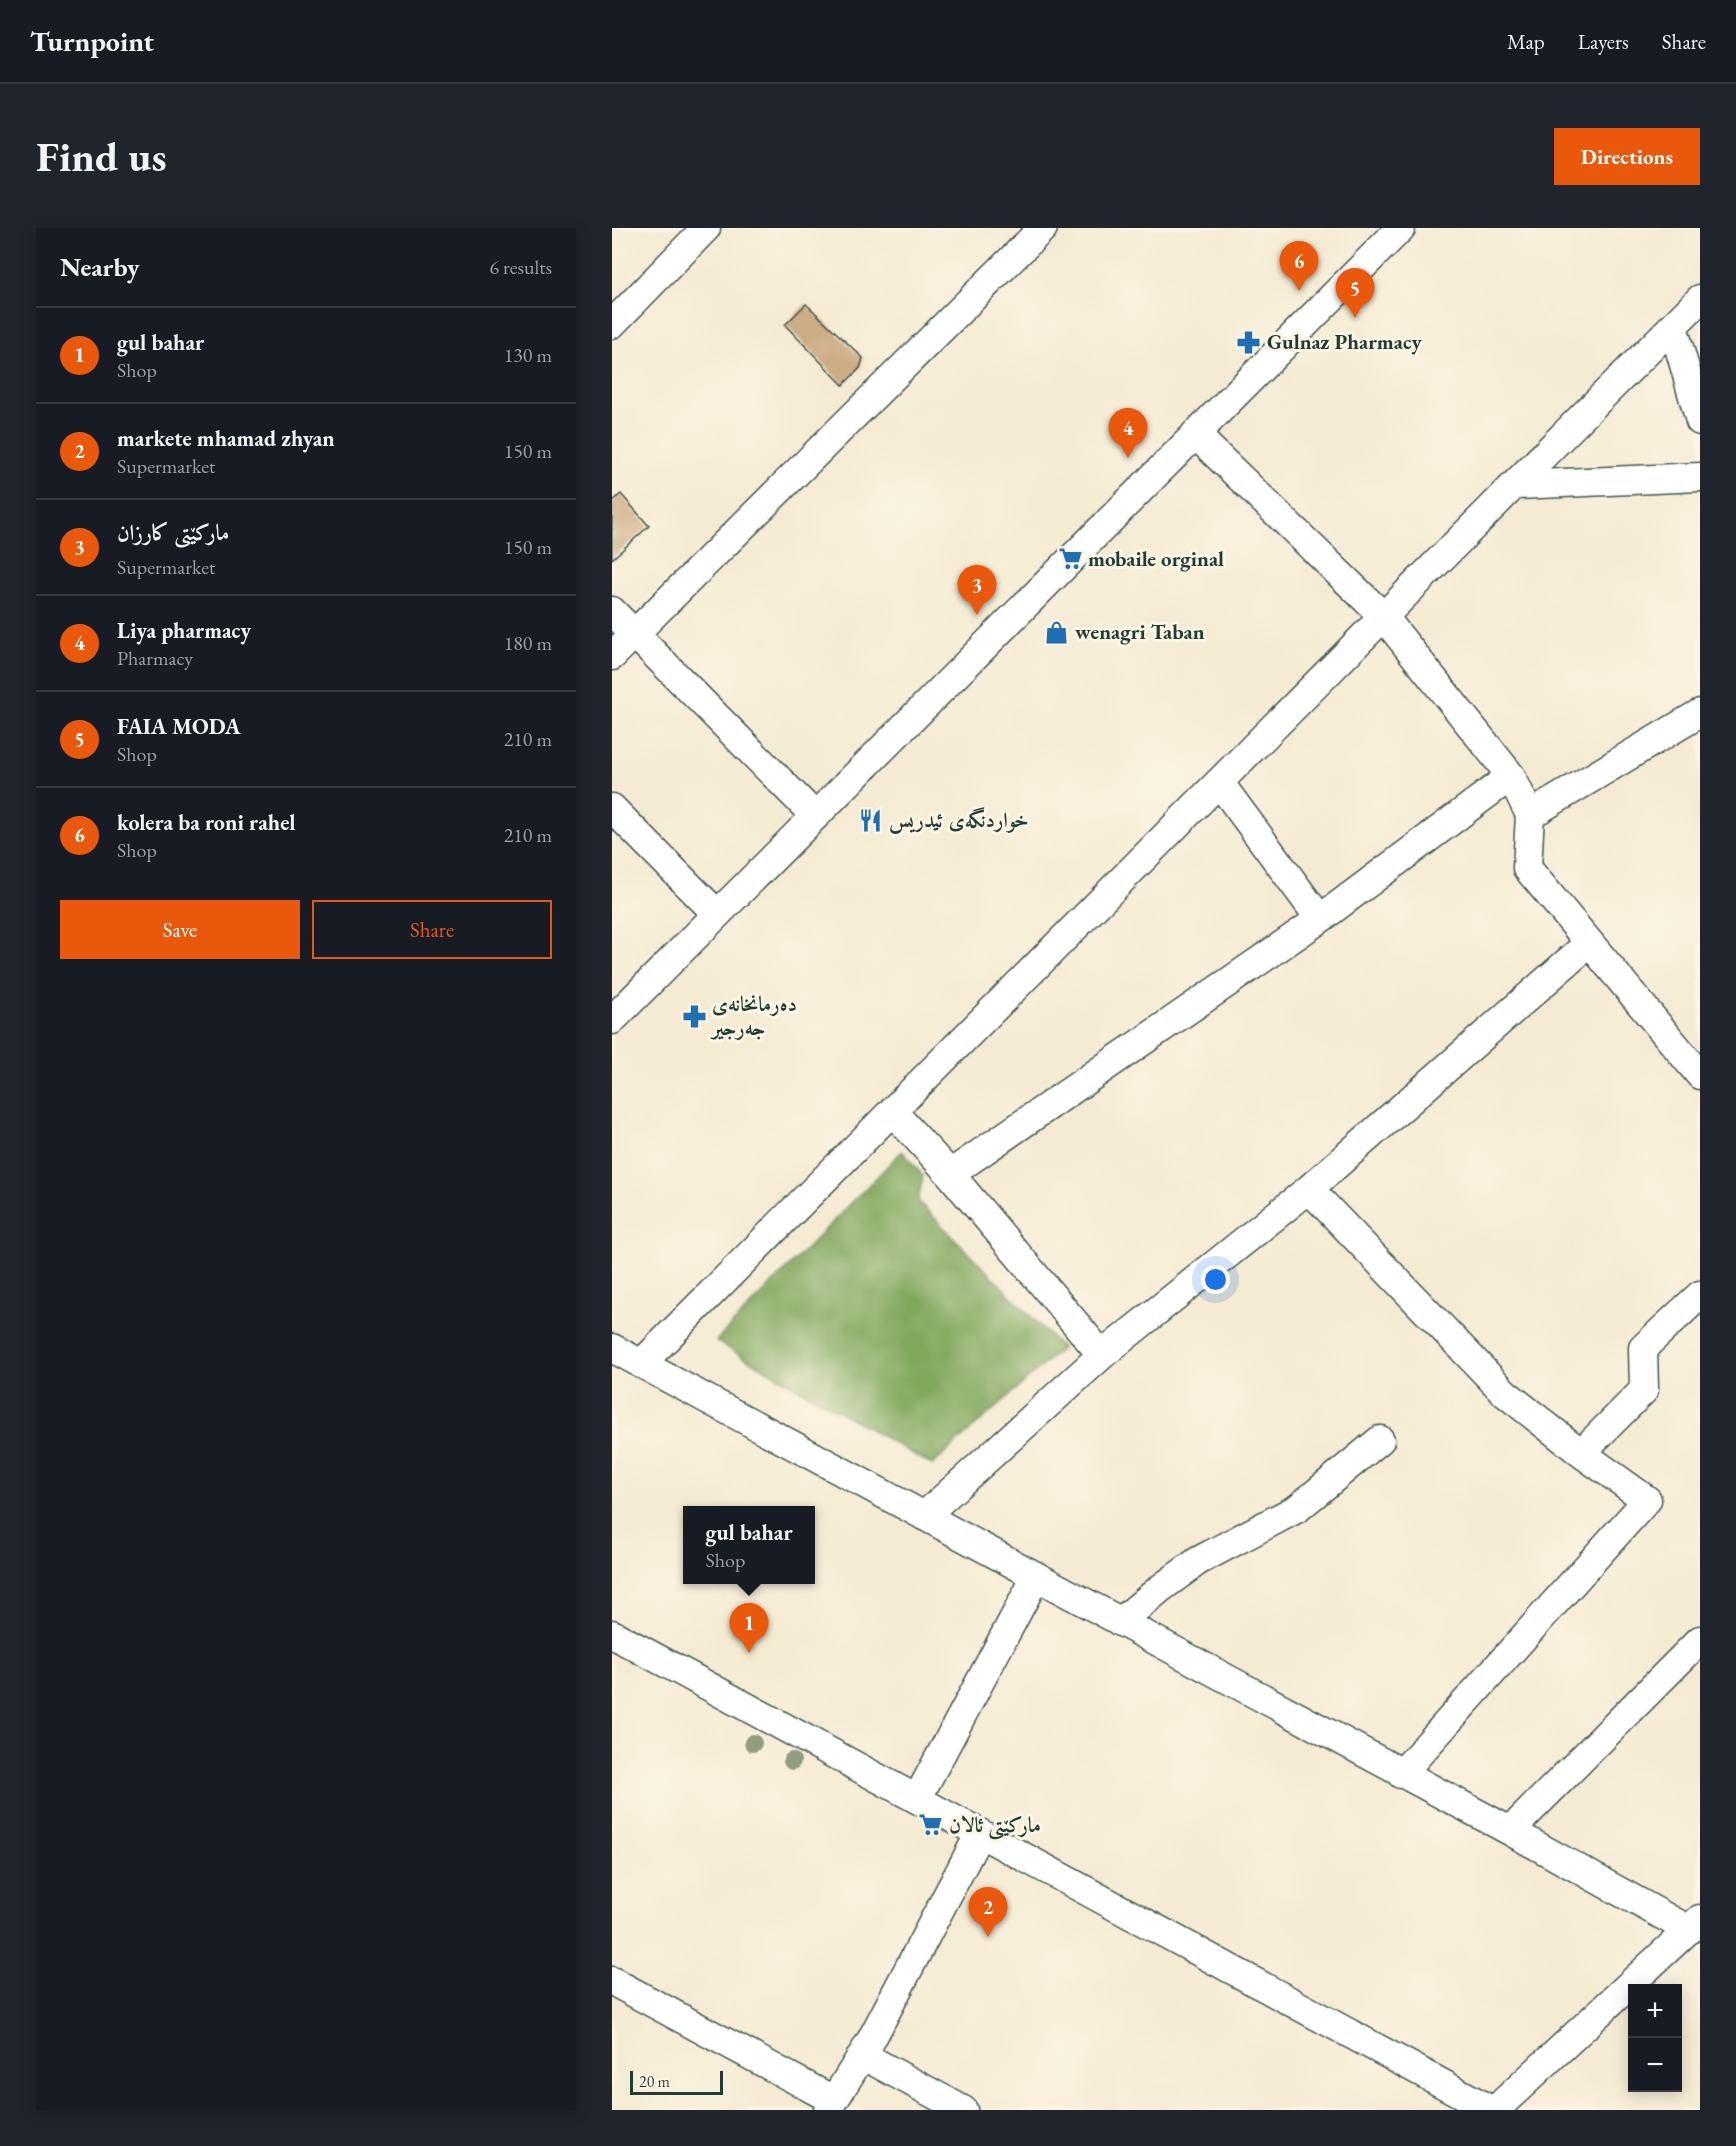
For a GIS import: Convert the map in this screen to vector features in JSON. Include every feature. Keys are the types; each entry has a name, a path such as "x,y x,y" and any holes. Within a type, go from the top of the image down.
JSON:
{"street":[{"path":"612,324 706,228"},
{"path":"612,656 1043,228"},
{"path":"612,1020 1401,228"},
{"path":"641,1364 1700,299"},
{"path":"1674,326 1700,421"},
{"path":"1195,434 1383,616 1511,776 1530,815 1527,868 1588,944 1700,1075"},
{"path":"1515,485 1700,477"},
{"path":"612,611 814,816"},
{"path":"1530,815 1700,712"},
{"path":"950,1174 1320,919 1511,776"},
{"path":"1219,782 1320,919"},
{"path":"612,808 717,914"},
{"path":"924,1516 1102,1356 1309,1189 1588,944"},
{"path":"893,1112 950,1174 1102,1356"},
{"path":"1309,1189 1505,1393 1581,1453 1647,1500 1401,1773"},
{"path":"1581,1453 1644,1390 1643,1348 1700,1295"},
{"path":"612,1348 1401,1773 1694,1924 1493,2110 612,1634"},
{"path":"1120,1622 1198,1561 1298,1508 1380,1440"},
{"path":"917,1799 1036,1577"},
{"path":"1510,1831 1700,1640"},
{"path":"612,1982 831,2105 862,2055 980,1833"},
{"path":"862,2055 963,2110"}],"green space":[{"path":"902,1151 923,1176 918,1201 1062,1348 932,1465 716,1341"}],"building":[{"path":"806,304 863,358 860,368 843,385 785,325"},
{"path":"621,494 649,526 612,559 612,502"}],"place":[{"name":"kolera ba roni rahel","path":"1299,291"},
{"name":"FAIA MODA","path":"1355,318"},
{"name":"Gulnaz Pharmacy","path":"1249,342"},
{"name":"Liya pharmacy","path":"1128,458"},
{"name":"mobaile orginal","path":"1070,559"},
{"name":"مارکێتی کارزان","path":"977,615"},
{"name":"wenagri Taban","path":"1057,632"},
{"name":"خواردنگەی ئیدریس","path":"871,820"},
{"name":"دەرمانخانەی جەرجیر","path":"694,1016"},
{"name":"gul bahar","path":"749,1653"},
{"name":"مارکێتی ئالان","path":"931,1825"},
{"name":"markete mhamad zhyan","path":"988,1937"}]}
